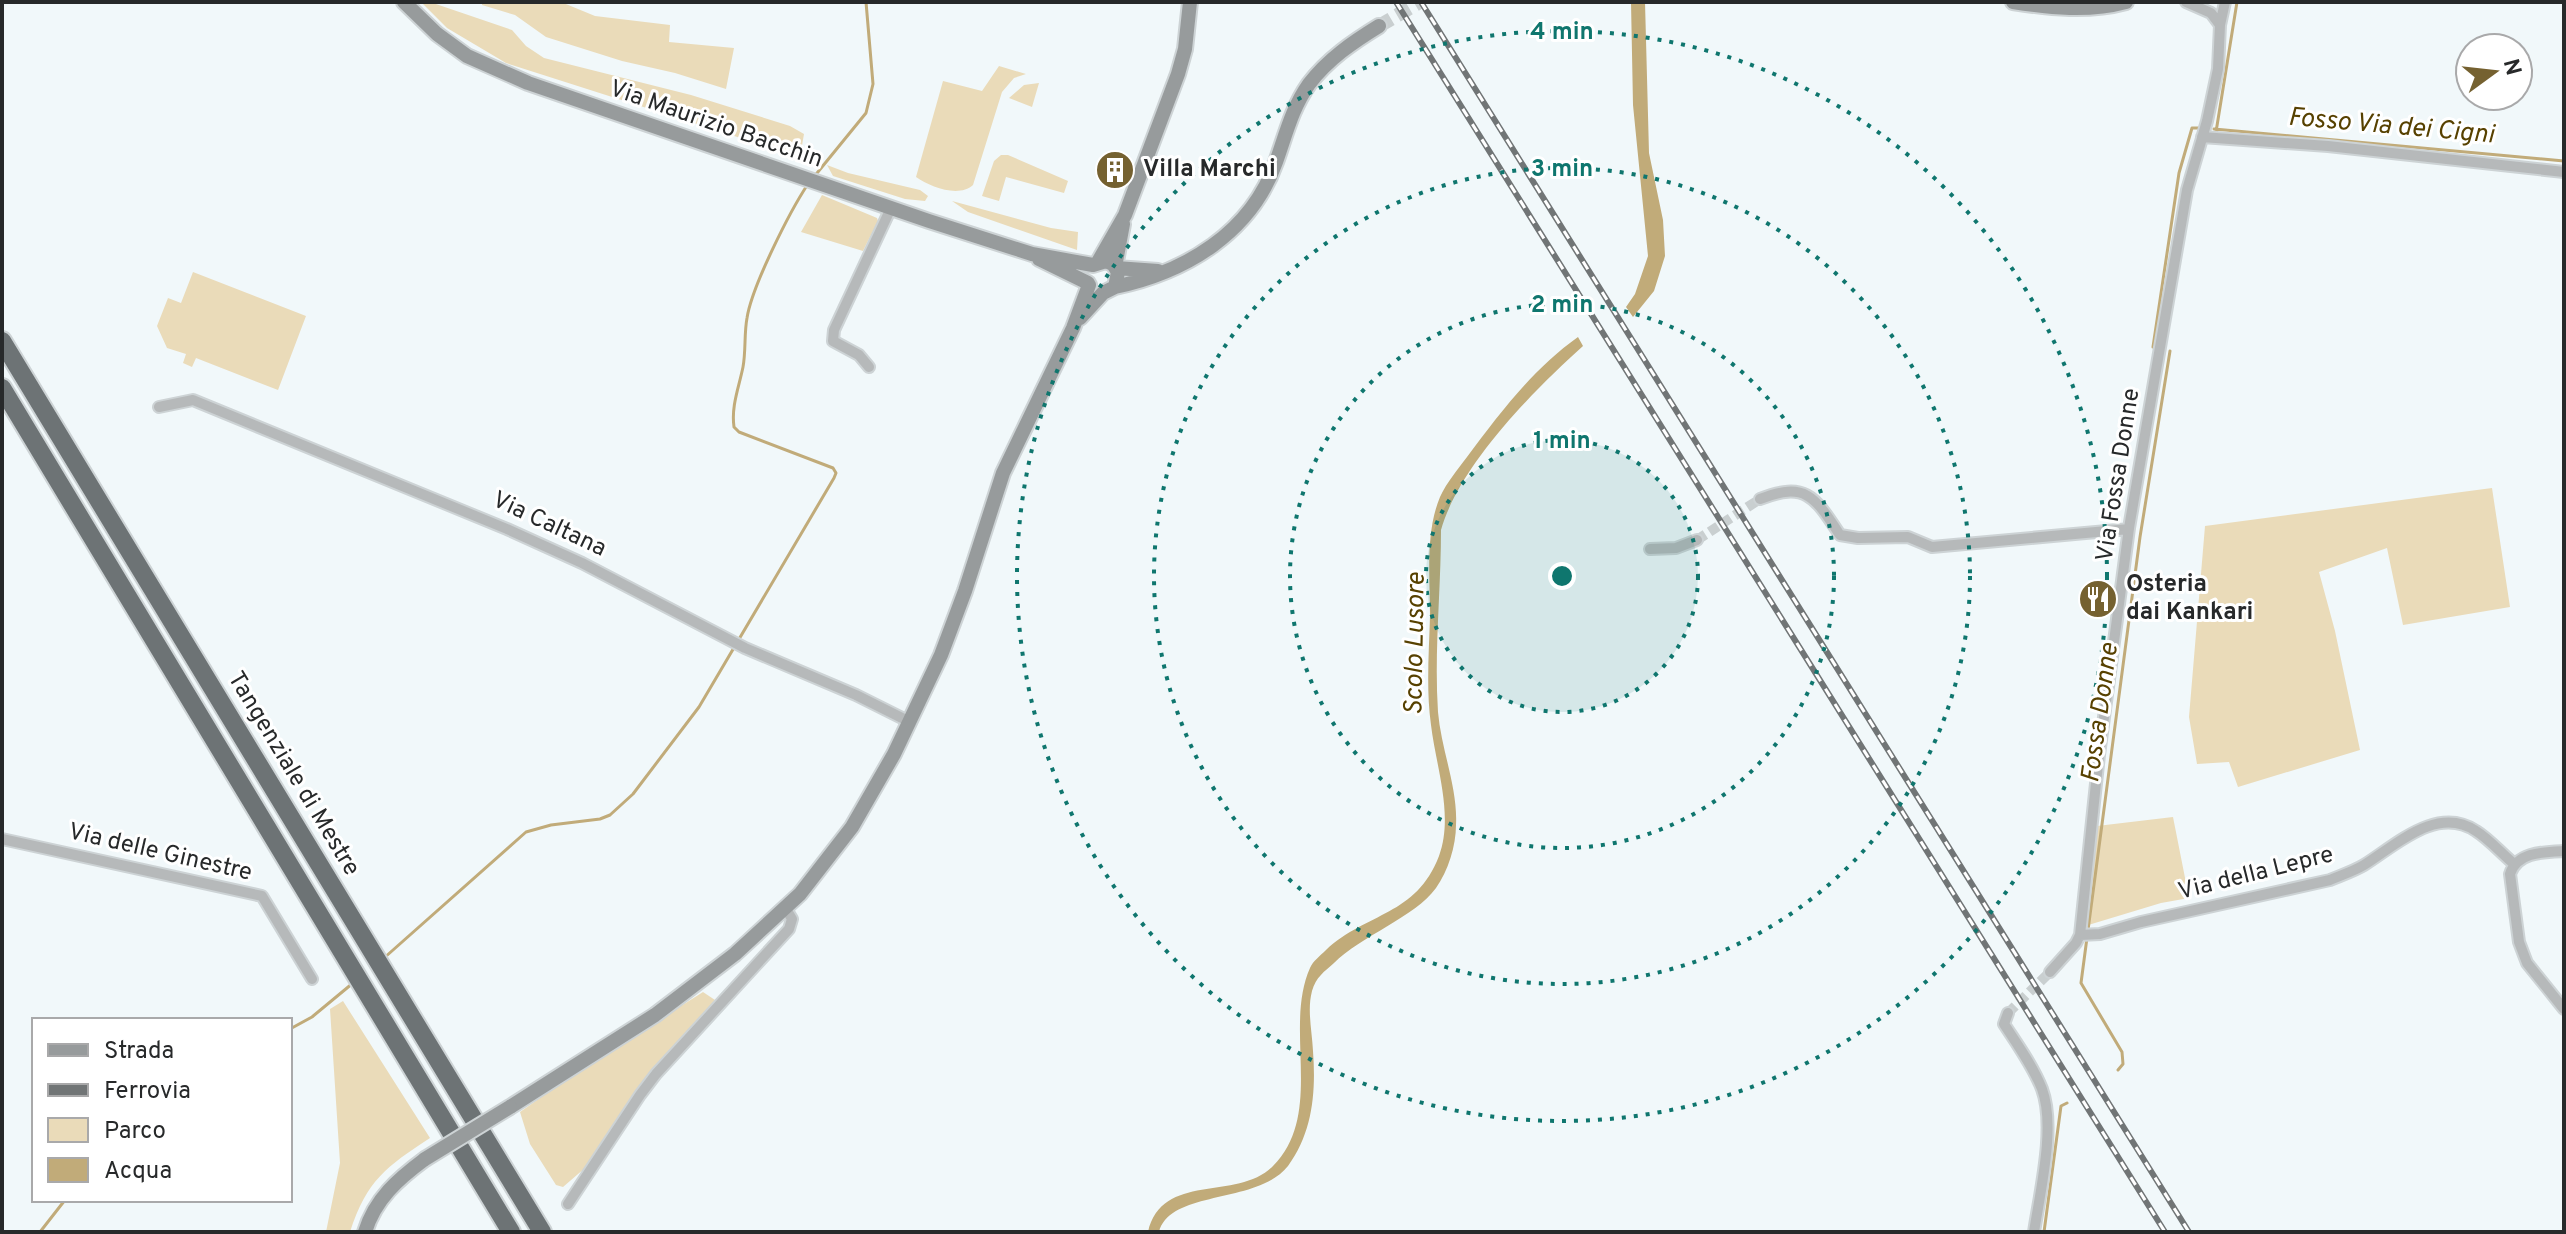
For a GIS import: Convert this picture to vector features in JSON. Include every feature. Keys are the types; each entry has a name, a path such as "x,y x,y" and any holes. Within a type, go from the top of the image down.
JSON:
{"highway":[{"name":"Tangenziale di Mestre","path":"2,341 542,1232"},
{"name":"Tangenziale di Mestre","path":"2,388 511,1232"}],"main road":[{"name":"Via Maurizio Bacchin","path":"404,2 437,34 467,56 495,70 831,189 1032,254 1095,263"},
{"path":"1073,328 1119,277 1116,267 1125,215 1182,63 1190,2"},
{"path":"2013,2 2077,8 2099,8 2126,2"},
{"path":"1089,284 1095,291 1109,290 1148,279 1205,251 1234,229 1267,182 1295,107 1308,85 1340,52 1379,26"},
{"path":"365,1232 376,1204 402,1176 655,1015 735,954 786,909 820,871 852,827 910,722 941,655 965,591 1003,473 1073,328 1089,284 1087,273 1125,215"},
{"name":"Via Maurizio Bacchin","path":"1032,254 1089,284"},
{"path":"1095,263 1106,261 1116,267 1163,271"}],"street":[{"path":"2186,2 2199,5 2215,16 2220,25"},
{"name":"Via Fossa Donne","path":"2082,936 2099,755 2129,529 2187,190 2218,69 2220,25 2225,2"},
{"path":"2202,137 2328,146 2564,172"},
{"path":"869,367 859,355 833,341 834,330 891,208"},
{"name":"Via Caltana","path":"170,404 193,400 202,403 507,529 582,563 745,648 856,695 910,722"},
{"path":"1760,499 1781,491 1805,492 1824,510 1840,535 1858,538 1908,537 1932,547 2129,529"},
{"path":"1650,549 1676,548 1697,540"},
{"name":"Via della Lepre","path":"2082,936 2330,880 2360,867 2416,830 2434,825 2454,823 2474,829 2513,863"},
{"name":"Via delle Ginestre","path":"2,839 262,896 312,979"},
{"path":"2564,851 2521,857 2513,863 2510,874 2519,942 2527,963 2564,1009"},
{"path":"568,1204 648,1084 784,935 792,919 786,909"},
{"path":"2050,972 2082,936"},
{"path":"2008,1013 2004,1024 2041,1088 2045,1102 2046,1133 2034,1232"}],"green space":[{"path":"421,2 430,2 512,30 526,46 544,58 691,95 790,126 804,134 800,157 506,63 447,28"},
{"path":"482,2 561,2 595,16 670,25 669,42 734,48 726,89 546,37 515,15 482,5"},
{"path":"999,66 1026,74 1014,78 1002,92 973,185 953,191 916,177 943,81 982,91"},
{"path":"1039,83 1032,107 1009,98 1024,85"},
{"path":"1001,155 1008,155 1068,181 1064,193 1006,177 999,201 982,196 994,161"},
{"path":"827,165 920,190 928,196 925,201 905,199 833,176"},
{"path":"822,195 877,218 863,251 801,232"},
{"path":"952,201 1051,228 1078,232 1077,250 968,212"},
{"path":"193,272 306,316 278,390 196,358 192,367 183,363 186,354 167,348 157,326 168,298 181,303"},
{"path":"2492,488 2510,607 2403,625 2387,548 2319,572 2360,750 2238,787 2229,762 2197,764 2189,717 2205,526"},
{"path":"2173,817 2189,898 2161,903 2085,926 2097,826"},
{"path":"703,992 715,1000 647,1081 585,1168 563,1187 556,1185 530,1144 520,1112"},
{"path":"343,1001 430,1138 380,1176 363,1199 350,1232 326,1232 340,1163 330,1009"}],"water":[{"path":"1631,2 1645,2 1649,153 1663,220 1665,256 1654,291 1633,317 1626,307 1635,294 1648,256 1633,105"},
{"path":"1578,337 1583,346 1521,407 1481,456 1450,506 1441,530 1438,712 1456,811 1455,841 1444,874 1427,898 1345,953 1316,982 1310,1006 1314,1066 1311,1111 1303,1139 1288,1166 1256,1187 1180,1209 1167,1218 1159,1232 1148,1232 1156,1213 1169,1201 1184,1194 1241,1183 1258,1177 1273,1166 1288,1145 1297,1121 1300,1017 1311,965 1342,938 1404,902 1417,891 1439,856 1445,824 1444,808 1428,684 1429,555 1435,511 1449,481 1505,408 1546,363"}],"waterway":[{"path":"813,178 866,113 873,84 866,2"},
{"path":"2216,132 2237,2"},
{"name":"Fosso Via dei Cigni","path":"2153,347 2179,173 2192,128 2200,128"},
{"name":"Fosso Via dei Cigni","path":"2214,129 2564,161"},
{"path":"384,958 526,832 551,825 600,819 610,815 633,794 699,707 834,478 836,473 833,468 739,432 734,427 733,419 750,304 773,249 808,184"},
{"name":"Fossa Donne","path":"2118,1070 2123,1064 2122,1052 2081,983 2140,537 2170,351"},
{"path":"292,1028 312,1017 353,983"},
{"name":"Fossa Donne","path":"2044,1232 2061,1106 2067,1103"},
{"path":"40,1232 63,1202"}],"tunnel":[{"path":"1379,26 1420,2"},
{"path":"1697,540 1760,499"},
{"path":"2008,1013 2050,972"}],"railway":[{"path":"1396,2 2165,1232"},
{"path":"1421,2 2189,1232"}],"place":[{"name":"Villa Marchi","path":"1115,170"},
{"name":"Osteria dai Kankari","path":"2098,599"}],"water label":[{"name":"Scolo Lusore","path":"1416,644"}]}
